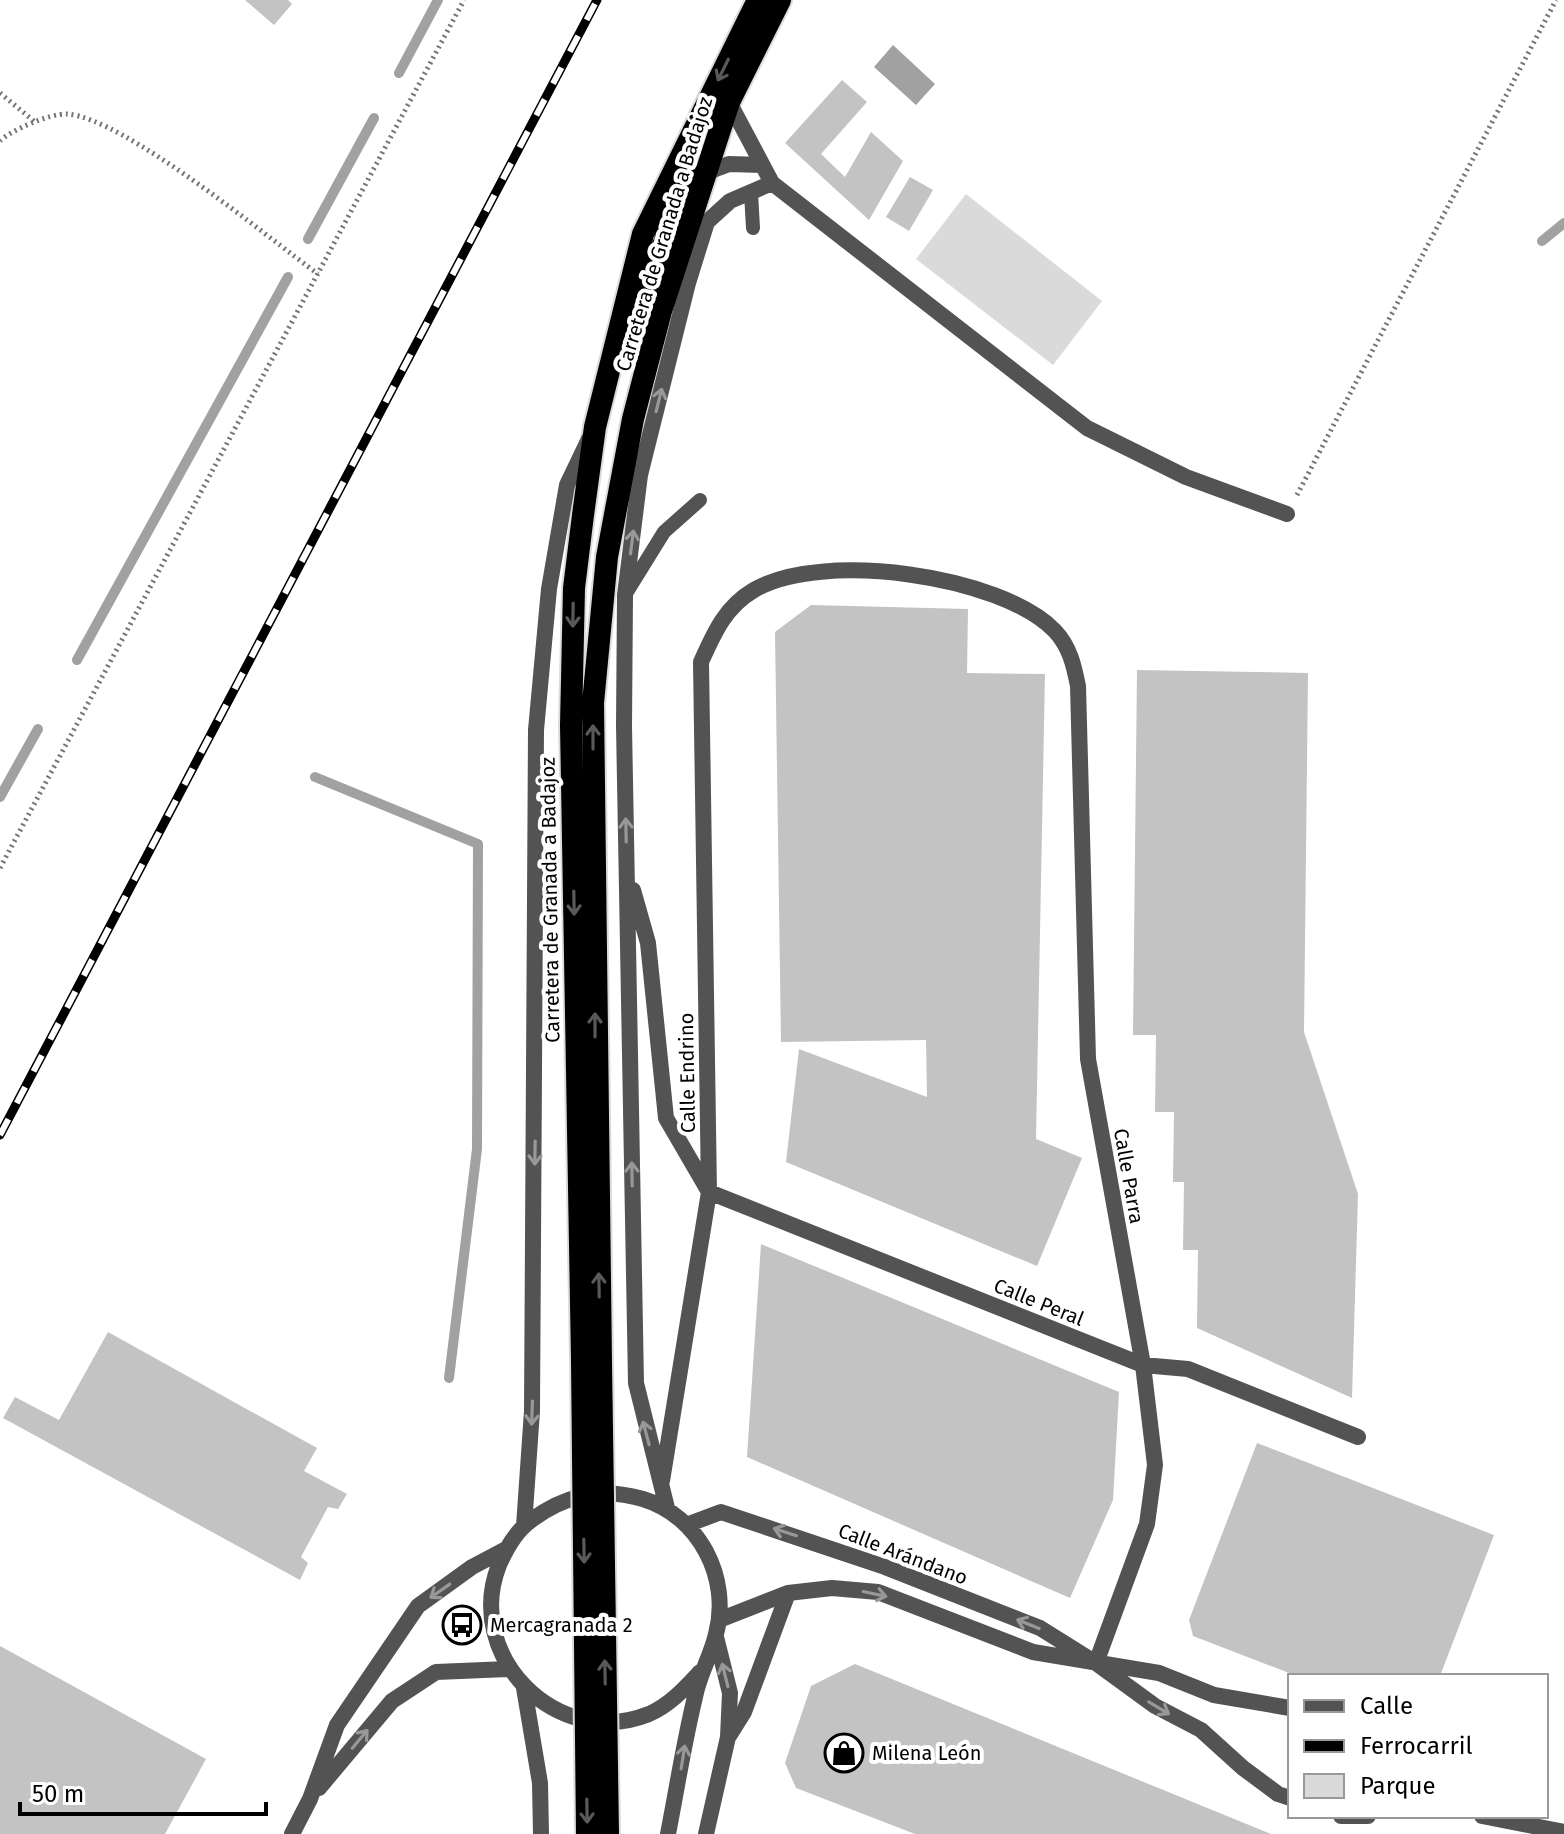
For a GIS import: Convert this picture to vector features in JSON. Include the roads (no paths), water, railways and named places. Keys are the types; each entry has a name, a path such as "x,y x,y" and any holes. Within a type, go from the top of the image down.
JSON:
{"highway":[{"name":"Carretera de Granada a Badajoz","path":"608,1834 571,725 574,588 595,427 643,234 758,0"},
{"name":"Carretera de Granada a Badajoz","path":"587,1834 592,1362 593,703 607,557 633,419 661,311 729,102 780,0"},
{"path":"613,349 642,307 679,199 705,173"}],"street":[{"path":"729,102 772,183 1087,428 1186,477 1287,514"},
{"path":"705,173 729,164 762,165"},
{"path":"667,1508 636,1383 625,595 640,475 688,283 707,222 730,201 772,183"},
{"path":"633,419 640,475"},
{"path":"524,1526 532,1411 536,730 549,589 567,485 595,427"},
{"name":"Calle Parra","path":"701,662 720,618 755,589 809,575 851,571 906,572 965,585 1029,611 1055,632 1072,657 1078,686 1088,1059 1143,1365 1155,1465 1147,1524 1096,1663"},
{"name":"Calle Endrino","path":"662,1481 709,1192 701,662"},
{"path":"627,865 648,943 666,1118 709,1192"},
{"name":"Calle Peral","path":"709,1192 1143,1365 1188,1369 1358,1437"},
{"path":"668,1834 700,1672 716,1637 719,1620 718,1584 706,1551 689,1524 667,1508 621,1493 585,1493 552,1504 524,1526 506,1549 494,1578 490,1609 495,1640 508,1669 524,1688 551,1708 583,1720 616,1721 658,1708 678,1697 700,1672"},
{"name":"Calle Arándano","path":"689,1524 721,1512 803,1538 1040,1628 1096,1663 1155,1706 1201,1730 1243,1768 1278,1794 1288,1797"},
{"path":"292,1834 310,1799 337,1725 418,1606 472,1567 506,1549"},
{"name":"Calle Arándano","path":"719,1620 788,1593 832,1588 878,1592 1033,1652 1159,1673 1214,1695 1288,1708"},
{"path":"728,1737 744,1712 788,1593"},
{"path":"706,1834 728,1737 730,1693 716,1637"},
{"path":"310,1799 392,1701 436,1672 508,1669"},
{"path":"524,1688 540,1783 541,1834"},
{"path":"1492,1818 1564,1832"}],"lane":[{"path":"751,193 753,228"},
{"path":"625,595 664,532 700,500"}],"waterway":[{"path":"399,73 438,0"},
{"path":"308,239 374,118"},
{"path":"1542,241 1564,223"},
{"path":"77,660 288,277"},
{"path":"0,797 38,729"},
{"path":"315,777 478,844 477,1149 449,1378"}],"railway":[{"path":"0,1135 597,0"}],"place":[{"name":"Mercagranada 2","path":"462,1625"},
{"name":"Milena León","path":"844,1753"}]}
